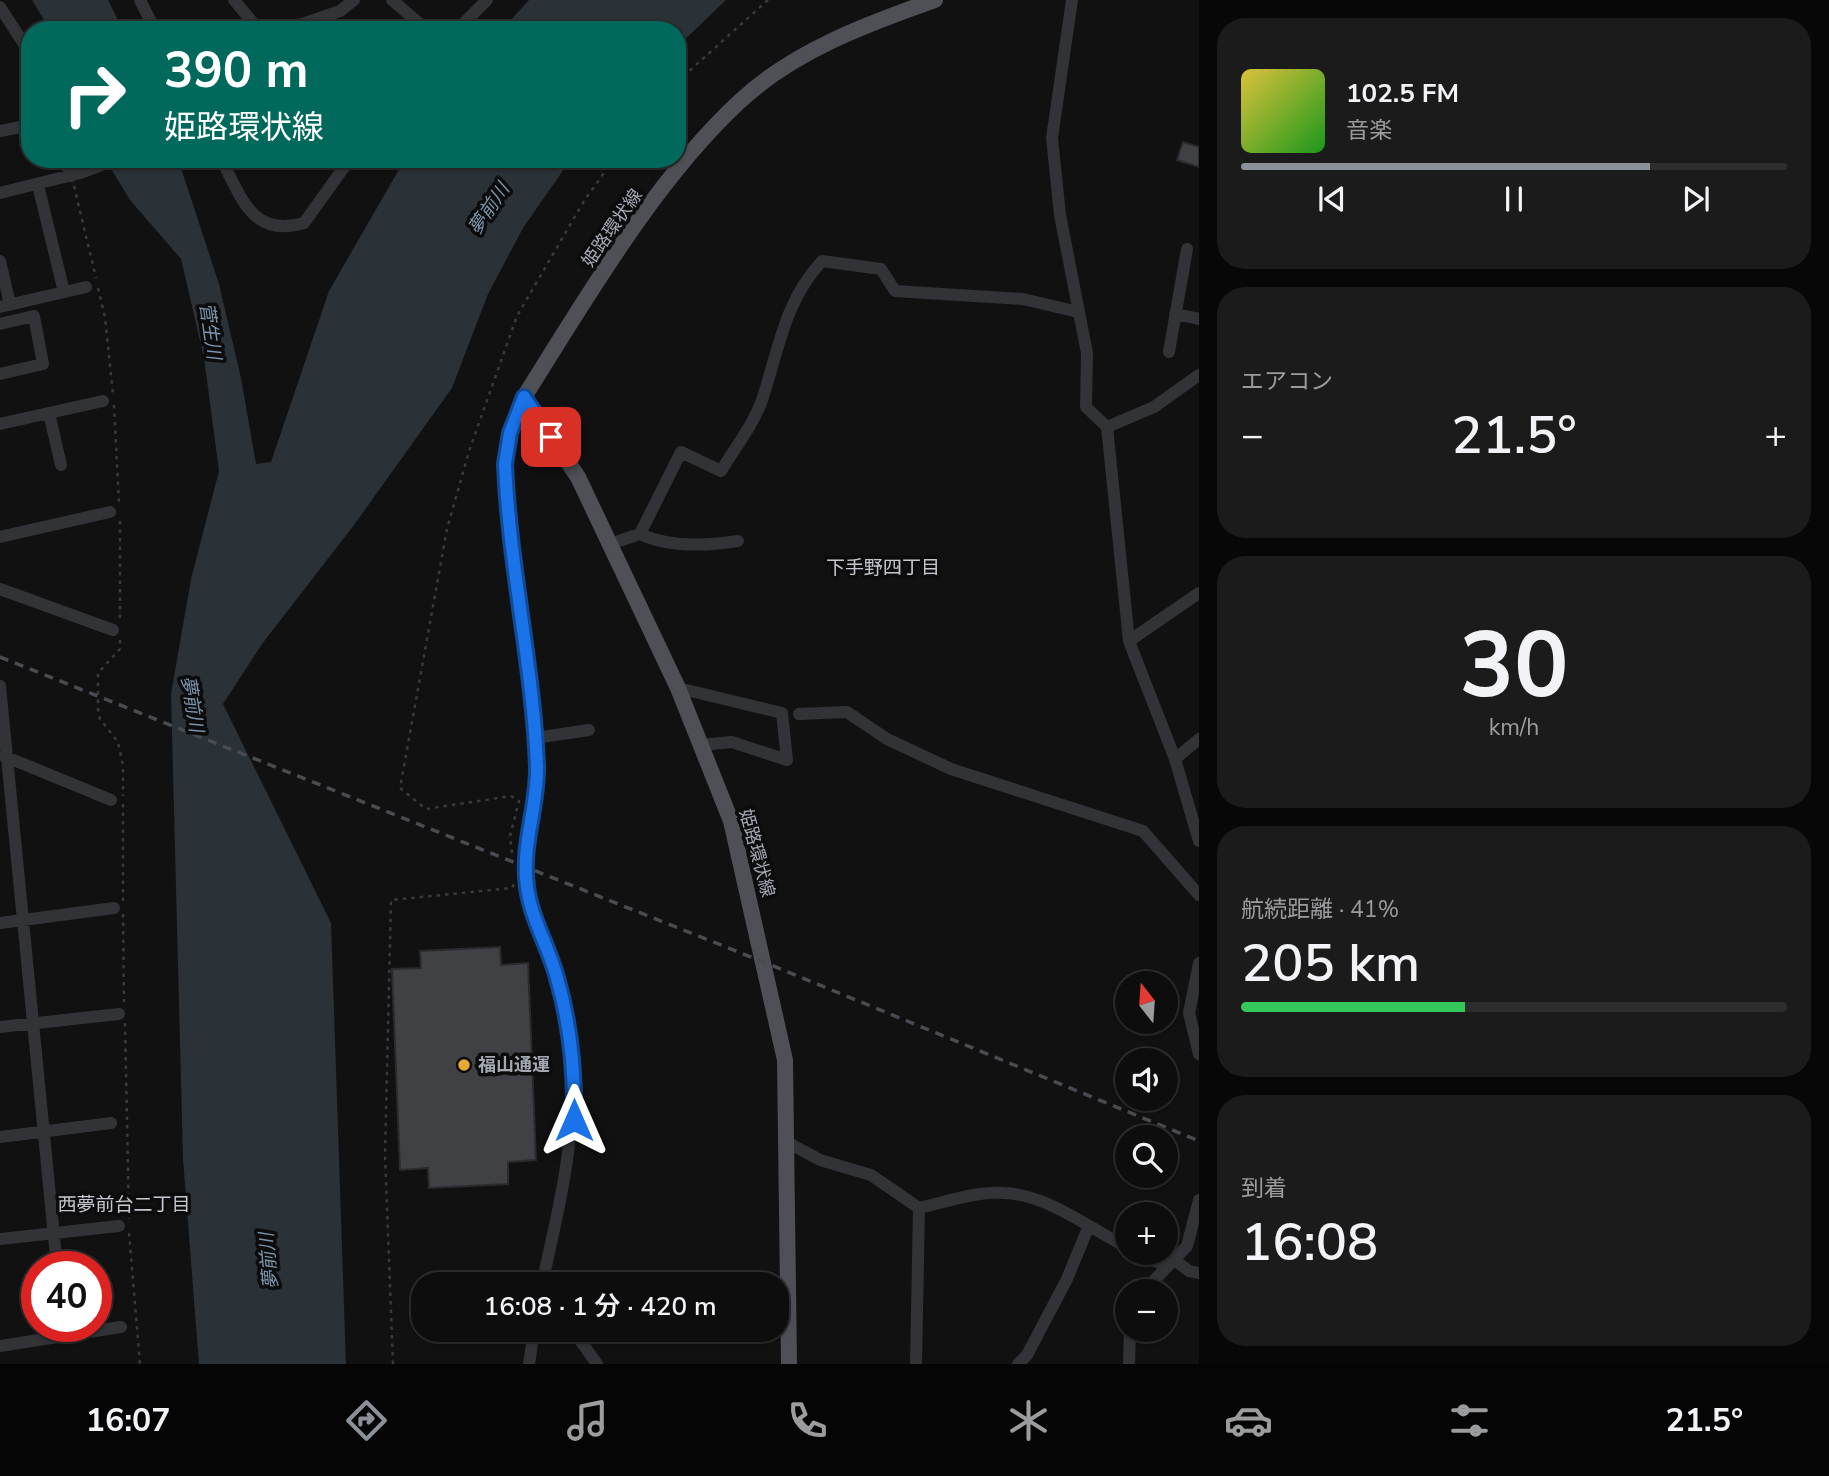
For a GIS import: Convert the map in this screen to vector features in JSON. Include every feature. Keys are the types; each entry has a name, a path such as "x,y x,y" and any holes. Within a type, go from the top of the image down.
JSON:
{"main road":[{"name":"姫路環状線","path":"686,161 739,101 811,52 848,33 935,0"},
{"name":"姫路環状線","path":"680,168 587,297 524,397 578,477 678,688 731,821 766,963 785,1060 789,1364"}],"street":[{"path":"140,0 150,21"},
{"path":"234,0 252,21"},
{"path":"311,21 340,11 354,0"},
{"path":"391,0 416,21"},
{"path":"466,21 487,0"},
{"path":"1072,0 1052,138 1060,215 1087,353 1086,407 1107,427 1129,641 1175,759 1199,841"},
{"path":"0,7 21,39"},
{"path":"0,131 21,127"},
{"path":"72,168 76,174"},
{"path":"0,193 38,185 93,168"},
{"path":"226,168 253,215 266,225 277,228 304,223 344,168"},
{"path":"38,185 64,292"},
{"path":"1169,352 1187,249"},
{"path":"0,261 5,305 86,287"},
{"path":"640,534 681,452 721,471 761,402 775,345 806,279 822,261 881,269 895,291 1023,299 1078,312"},
{"path":"1175,314 1199,319"},
{"path":"0,324 34,316 43,364 0,374"},
{"path":"1107,427 1154,407 1199,375"},
{"name":"姫路環状線","path":"524,397 510,433 505,475 535,738 536,787 526,845 525,874 534,914 562,996 575,1094 571,1146 545,1272"},
{"path":"0,424 103,401"},
{"path":"49,413 61,465"},
{"path":"0,537 110,512"},
{"path":"610,544 640,534 652,540 709,546 737,541"},
{"path":"0,589 118,628"},
{"path":"1129,641 1199,593"},
{"path":"0,687 4,757 56,1251"},
{"path":"678,688 782,713 787,760 732,742 700,745"},
{"path":"799,714 847,712 887,739 951,769 1143,831 1199,895"},
{"path":"535,738 589,730"},
{"path":"1175,759 1199,739"},
{"path":"4,757 111,800"},
{"path":"0,923 114,908"},
{"path":"1199,963 1189,1013 1199,1054"},
{"path":"0,1027 122,1015"},
{"path":"0,1137 111,1123"},
{"path":"785,1141 820,1160 871,1175 919,1208 979,1194 1002,1192 1027,1195 1055,1207 1115,1241"},
{"path":"1178,1255 1187,1246 1197,1223 1199,1200"},
{"path":"916,1364 919,1208"},
{"path":"0,1239 119,1226"},
{"path":"1018,1364 1027,1354 1068,1279 1088,1228"},
{"path":"1155,1279 1168,1265"},
{"path":"1175,1265 1199,1273"},
{"path":"112,1328 121,1327"},
{"path":"0,1346 21,1341"},
{"path":"528,1364 532,1342"},
{"path":"581,1342 597,1364"},
{"path":"1129,1364 1130,1342"}],"path":[{"path":"686,74 768,0"},
{"path":"513,859 510,836 519,801 511,796 426,809 400,789 447,529 469,451 516,316 584,201 608,168"},
{"path":"76,174 105,317 117,433 120,649 98,673 98,709 100,719 118,741 123,766 124,1002"},
{"path":"393,1364 385,1155 391,900 512,888 515,882"},
{"path":"122,1015 129,1238 140,1364"}],"water":[{"path":"32,0 108,0 118,21 45,21"},
{"path":"529,0 726,0 686,38 686,21 510,21"},
{"path":"110,168 181,168 219,284 241,378 256,464 271,462 329,291 400,168 565,168 523,228 488,294 452,388 354,525 262,644 223,704 331,923 346,1364 199,1364 183,1159 171,694 191,579 219,471 204,358 181,259 130,200"}],"building":[{"path":"1183,142 1199,147 1199,167 1177,160"},
{"name":"福山通運","path":"500,947 501,965 528,963 536,1160 508,1162 508,1184 429,1188 428,1168 400,1170 392,969 421,968 420,951"}],"railway":[{"path":"0,657 766,963 1199,1141"}],"place":[{"name":"福山通運","path":"464,1065"}],"district":[{"name":"下手野四丁目","path":"883,568"},
{"name":"西夢前台二丁目","path":"124,1205"}],"route":[{"path":"551,437 524,397 510,433 505,464 537,768 535,799 526,845 525,874 527,892 564,1005 573,1066 574,1120"}],"water label":[{"name":"夢前川","path":"489,209"},
{"name":"菅生川","path":"210,331"},
{"name":"夢前川","path":"192,704"},
{"name":"夢前川","path":"269,1261"}]}
